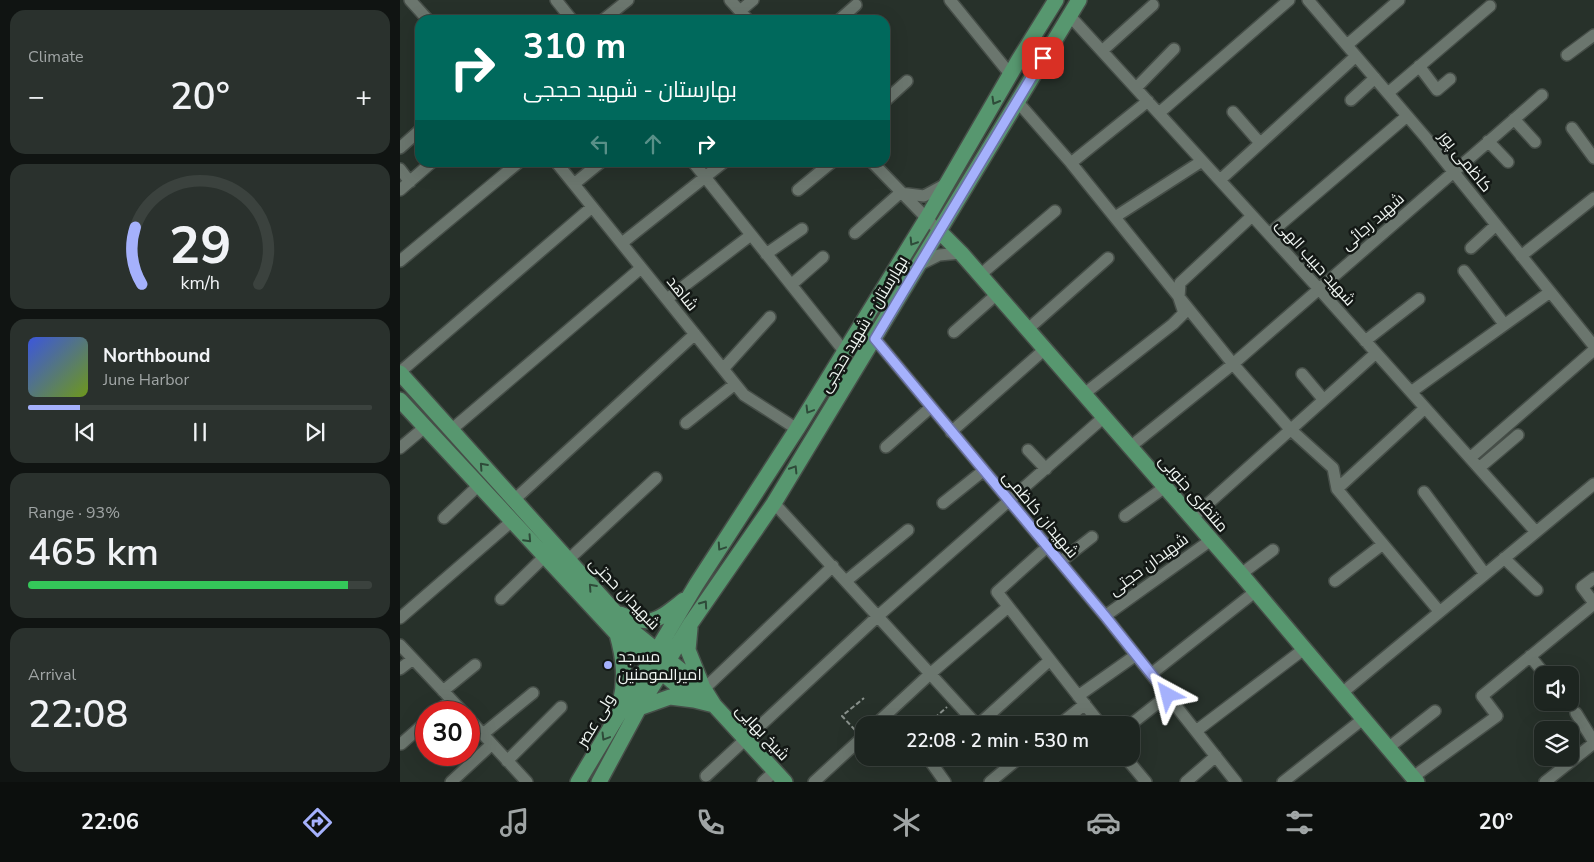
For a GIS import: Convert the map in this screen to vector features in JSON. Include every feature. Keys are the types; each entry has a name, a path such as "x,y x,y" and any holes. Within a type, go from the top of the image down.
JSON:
{"main road":[{"name":"بهارستان - شهید حججی","path":"659,662 696,585 797,429 927,218 1010,74 1056,0"},
{"name":"بهارستان - شهید حججی","path":"659,662 691,623 774,503 1079,0"},
{"name":"منتظری جنوبی","path":"939,231 1028,329 1256,591 1415,780"},
{"name":"شهیدان حجتی","path":"400,372 659,662"},
{"name":"شهیدان حجتی","path":"400,400 617,634 659,662 714,705"},
{"path":"615,612 644,623 656,620 684,600 696,585"},
{"path":"639,708 670,697 699,694 688,650 691,623"},
{"path":"617,634 624,665 625,681 618,715"},
{"name":"ولی عصر","path":"600,782 639,708 659,662"},
{"name":"ولی عصر","path":"578,782 618,715 659,662"},
{"name":"شیخ بهایی","path":"714,705 780,776"}],"street":[{"path":"410,0 424,15"},
{"path":"556,0 568,15"},
{"path":"608,15 628,0"},
{"path":"730,0 743,15"},
{"path":"745,15 753,0"},
{"path":"950,0 1010,74"},
{"path":"1159,113 1289,0"},
{"name":"کاظمی پور","path":"1308,0 1408,116 1550,292 1592,340"},
{"path":"1347,45 1399,0"},
{"path":"1102,51 1153,5"},
{"path":"845,15 856,6"},
{"path":"1388,93 1490,6"},
{"name":"شهید حبیب الهی","path":"1069,15 1319,289 1536,532"},
{"path":"1567,55 1594,35"},
{"path":"1136,88 1174,49"},
{"path":"1220,180 1356,56"},
{"path":"1419,66 1437,90 1450,79"},
{"path":"1351,100 1375,78"},
{"path":"890,96 907,81"},
{"name":"شهید رجائی","path":"1130,447 1233,364 1542,95"},
{"path":"1017,101 1071,163 1233,364 1290,429 1333,468 1337,489 1439,611"},
{"path":"1071,163 1148,101"},
{"path":"1233,112 1260,144"},
{"path":"1268,234 1408,116"},
{"path":"1514,119 1535,142"},
{"path":"1572,128 1594,158"},
{"path":"400,148 415,134"},
{"path":"1488,142 1508,162"},
{"path":"1115,217 1202,161"},
{"path":"400,190 426,167"},
{"path":"400,261 513,167"},
{"name":"شاهد","path":"560,167 744,395 797,429"},
{"path":"574,184 595,167"},
{"path":"697,167 844,351"},
{"path":"622,243 718,167"},
{"path":"798,190 826,167"},
{"path":"877,167 939,231"},
{"path":"400,170 410,182"},
{"path":"855,233 900,193 924,196 947,183"},
{"path":"1521,256 1594,198"},
{"path":"400,372 592,207"},
{"path":"980,275 1055,210"},
{"path":"1084,394 1174,324 1184,313 1179,298 1180,283 1252,216"},
{"path":"1472,248 1496,225"},
{"path":"766,254 802,230"},
{"path":"667,299 751,235"},
{"path":"919,266 939,255 961,253"},
{"path":"791,285 824,257"},
{"path":"1028,329 1108,258"},
{"path":"451,430 641,268"},
{"path":"1464,271 1504,324"},
{"path":"1411,392 1550,292"},
{"path":"954,332 997,294"},
{"path":"1365,341 1419,299"},
{"path":"723,369 770,317"},
{"path":"514,500 695,334"},
{"name":"شهیدان کاظمی","path":"875,339 930,408 1105,616 1236,782"},
{"path":"951,432 1045,349"},
{"path":"1470,458 1594,350"},
{"path":"1192,518 1376,353"},
{"path":"1302,374 1323,399"},
{"path":"686,423 735,384"},
{"path":"886,447 930,408"},
{"path":"1337,489 1425,408"},
{"path":"706,776 878,616 1104,417"},
{"path":"400,448 425,428"},
{"path":"1479,468 1518,436"},
{"path":"1028,450 1046,469"},
{"path":"944,503 983,471"},
{"path":"568,560 656,478"},
{"path":"1342,693 1594,484"},
{"path":"444,518 479,485"},
{"path":"1126,516 1165,487"},
{"path":"1424,492 1485,574"},
{"path":"774,503 969,716"},
{"path":"400,618 512,521"},
{"path":"846,581 908,530"},
{"path":"1060,562 1092,536"},
{"name":"شهیدان حجتی","path":"1105,616 1211,540"},
{"path":"1335,581 1383,544"},
{"path":"1047,547 996,592 1094,716"},
{"path":"1241,574 1272,550"},
{"path":"501,599 545,556"},
{"path":"1504,558 1537,590"},
{"path":"699,694 833,566"},
{"path":"1415,780 1497,716 1482,696 1594,604 1582,587 1594,578"},
{"path":"1151,674 1256,591"},
{"path":"885,716 1008,606"},
{"path":"400,645 452,701"},
{"path":"1196,731 1304,649"},
{"path":"1067,716 1081,700 1136,655"},
{"path":"1530,656 1538,666"},
{"path":"400,669 412,658"},
{"path":"987,716 1050,660"},
{"path":"444,701 474,665"},
{"path":"483,734 533,693"},
{"path":"1140,717 1168,695"},
{"path":"507,761 560,707"},
{"path":"1388,748 1435,711"},
{"path":"1576,713 1594,742 1579,752"},
{"path":"1283,782 1364,719"},
{"path":"480,731 527,782"},
{"path":"401,744 415,732"},
{"path":"451,782 492,744"},
{"path":"814,782 855,744"},
{"path":"1186,782 1216,756"},
{"path":"990,782 1010,766"},
{"path":"1133,766 1146,782"},
{"path":"1545,782 1562,766"},
{"path":"930,782 936,770"},
{"path":"763,782 780,776"}],"path":[{"path":"855,729 842,716 864,698"},
{"path":"937,716 954,700"}],"place":[{"name":"مسجد امیرالمومنین","path":"608,665"}],"route":[{"path":"1043,58 875,339 930,408 1105,616 1168,695"}]}
